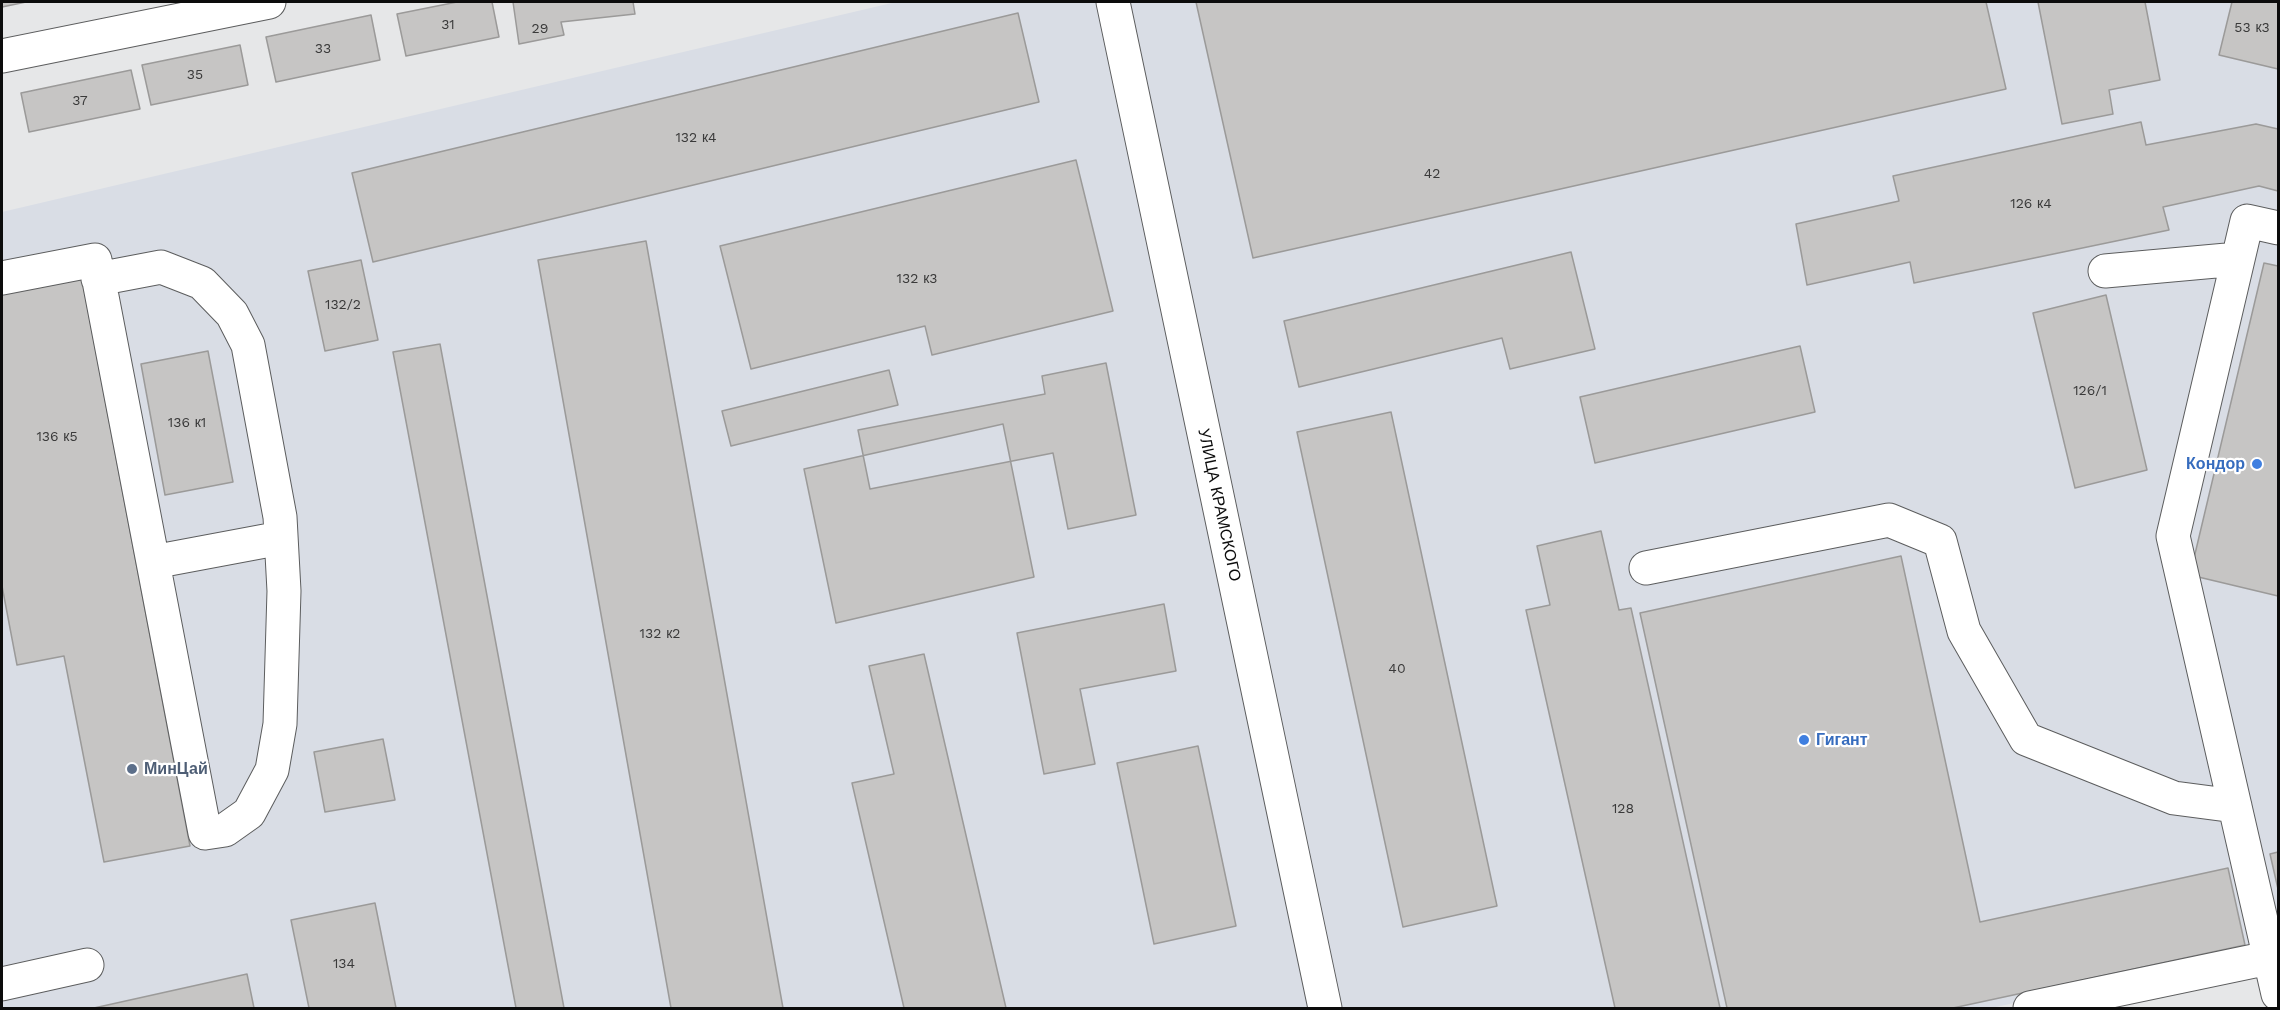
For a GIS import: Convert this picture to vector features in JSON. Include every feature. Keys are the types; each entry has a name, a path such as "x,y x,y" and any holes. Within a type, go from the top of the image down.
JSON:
{"street":[{"path":"2,56 269,2"},
{"name":"УЛИЦА КРАМСКОГО","path":"1113,2 1324,1008"},
{"path":"2278,228 2247,221 2173,536 2235,806 2274,957 2278,994"},
{"path":"2105,271 2238,259"},
{"path":"2,278 94,260 205,832 225,830 249,813 272,770 280,724 282,682 284,591 280,517 248,345 232,314 202,283 161,267 98,279"},
{"path":"1646,568 1889,520 1940,541 1964,631 2026,739 2174,798 2235,806"},
{"path":"153,562 281,538"},
{"path":"2030,1008 2274,957"},
{"path":"2,984 87,965"}],"shaded area":[{"path":"896,2 2278,2 2278,947 1991,1008 2,1008 2,212"}],"building":[{"path":"2,2 26,2 2,7"},
{"path":"457,2 492,2 499,37 406,56 397,14"},
{"path":"513,2 633,2 635,14 561,22 564,35 519,44"},
{"path":"1196,2 1986,2 2006,89 1253,258"},
{"path":"2038,2 2145,2 2160,80 2109,90 2113,114 2062,124"},
{"path":"2232,2 2278,2 2278,69 2219,55"},
{"path":"1018,13 1039,102 373,262 352,173"},
{"path":"371,15 380,60 276,82 266,37"},
{"path":"240,45 248,85 151,105 142,65"},
{"path":"131,70 140,109 29,132 21,93"},
{"path":"2141,122 2146,145 2256,124 2278,129 2278,191 2259,186 2163,207 2169,230 1914,283 1910,262 1807,285 1796,224 1899,201 1893,176"},
{"path":"1076,160 1113,311 932,355 925,326 751,369 720,246"},
{"path":"646,241 783,1008 671,1008 538,260"},
{"path":"1571,252 1595,349 1510,369 1502,338 1299,387 1284,321"},
{"path":"361,260 378,340 325,351 308,271"},
{"path":"2264,263 2278,266 2278,596 2190,575"},
{"path":"81,273 190,846 104,862 64,656 17,665 2,586 2,288"},
{"path":"2106,295 2147,470 2075,488 2033,313"},
{"path":"440,344 564,1008 516,1008 393,352"},
{"path":"1800,346 1815,412 1595,463 1580,397"},
{"path":"208,351 233,482 165,495 141,364"},
{"path":"1106,363 1136,515 1068,529 1053,453 870,489 858,430 1045,394 1042,376"},
{"path":"889,370 898,405 731,446 722,411"},
{"path":"1391,412 1497,906 1403,927 1297,432"},
{"path":"1003,424 1034,577 836,623 804,469"},
{"path":"1601,531 1619,610 1631,608 1720,1008 1615,1008 1526,610 1550,605 1537,546"},
{"name":"Гигант","path":"1901,556 1980,922 2228,868 2245,945 1953,1008 1727,1008 1640,613"},
{"path":"1164,604 1176,671 1080,689 1095,764 1044,774 1017,633"},
{"path":"924,654 1006,1008 904,1008 852,783 894,774 869,666"},
{"path":"383,739 395,800 325,812 314,752"},
{"path":"1198,746 1236,926 1154,944 1117,763"},
{"path":"2278,852 2278,889 2270,854"},
{"path":"375,903 396,1008 309,1008 291,920"},
{"path":"247,974 254,1008 94,1008"}],"place":[{"name":"Кондор","path":"2257,464"},
{"name":"Гигант","path":"1804,740"},
{"name":"МинЦай","path":"132,769"}]}
